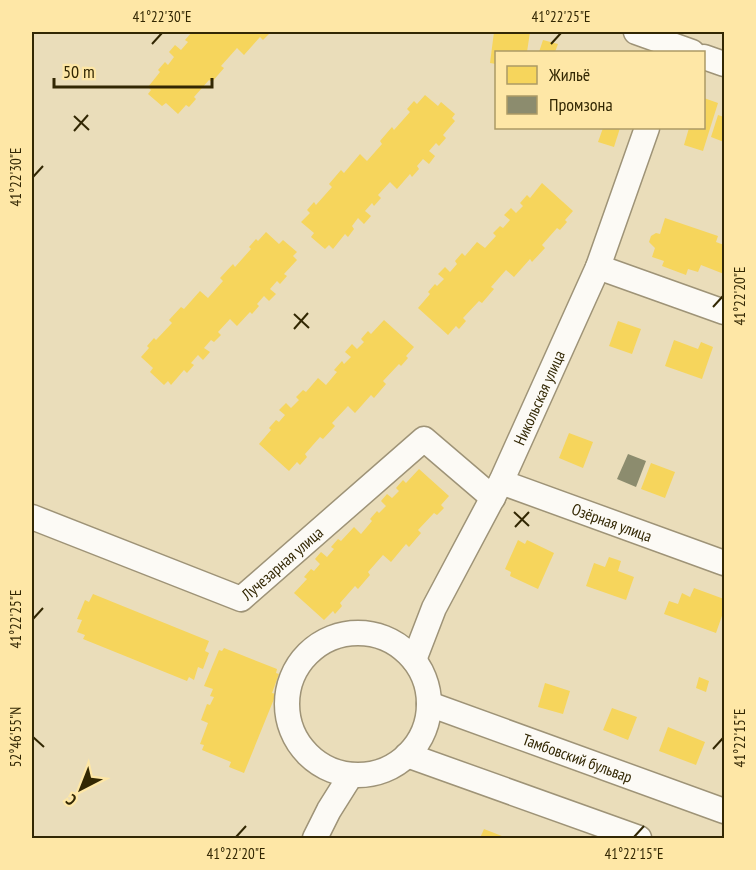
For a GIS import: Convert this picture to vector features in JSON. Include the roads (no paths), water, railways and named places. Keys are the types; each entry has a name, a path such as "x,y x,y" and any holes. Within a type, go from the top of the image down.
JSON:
{"street":[{"path":"636,32 678,46"},
{"path":"705,57 724,64"},
{"name":"Никольская улица","path":"414,660 434,608 497,490 597,267 647,129"},
{"path":"597,267 724,312"},
{"name":"Лучезарная улица","path":"32,517 240,599 424,439 497,490"},
{"name":"Озёрная улица","path":"497,490 724,562"},
{"path":"352,634 375,636 396,644 414,660 425,681 429,704 425,728 414,748 407,755 397,764 375,774 351,775 335,772 309,756 295,738 288,716 288,692 296,670 310,652 329,639 352,634"},
{"name":"Тамбовский бульвар","path":"429,704 724,811"},
{"path":"407,755 639,838"},
{"path":"315,838 328,810 351,775"}]}
